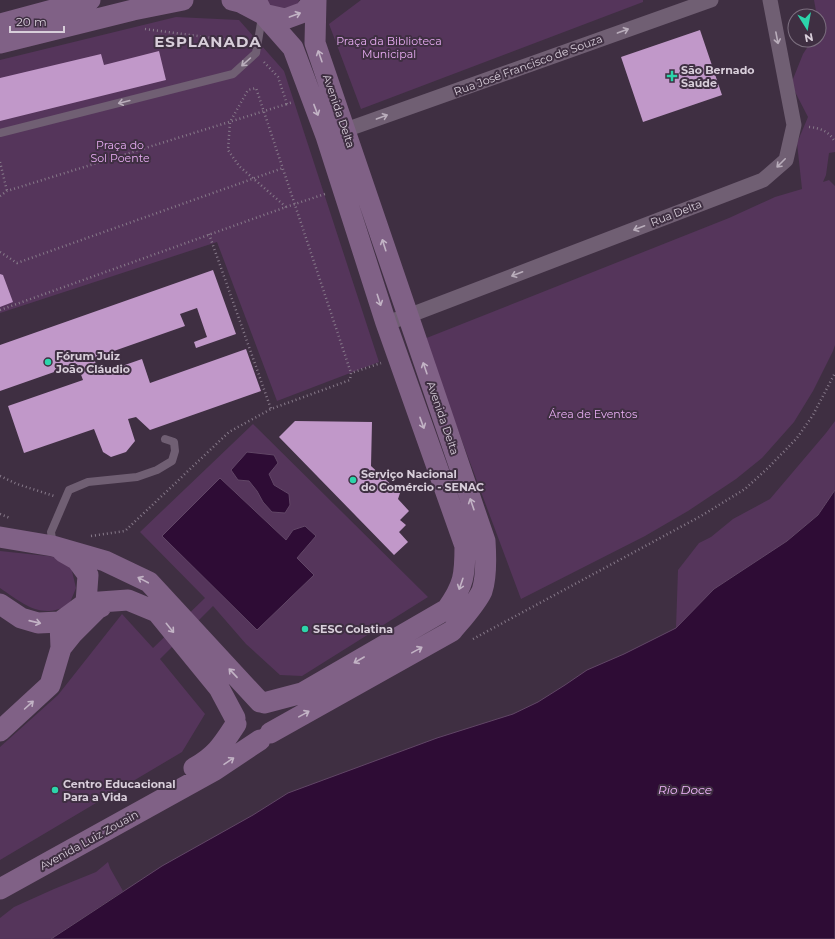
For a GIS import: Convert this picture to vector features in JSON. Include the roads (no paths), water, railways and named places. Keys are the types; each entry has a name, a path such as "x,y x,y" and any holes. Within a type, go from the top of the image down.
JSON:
{"street":[{"path":"0,24 90,0"},
{"path":"0,43 133,10 183,0"},
{"path":"232,0 259,7 285,19 304,12 315,0"},
{"name":"Avenida Delta","path":"265,737 452,631 482,590 486,565 485,541 316,43 315,0"},
{"name":"Rua José Francisco de Souza","path":"326,136 711,0"},
{"name":"Rua Delta","path":"386,323 408,316 763,180 786,160 794,125 770,0"},
{"name":"Avenida Delta","path":"259,7 293,48 310,97 326,136 386,323 465,546 463,580 458,593 447,609 302,693 262,702"},
{"path":"0,604 21,618 38,623 60,622 86,603 128,600 157,612 219,688 242,736 253,741 265,737 274,727 275,717 273,711 262,702 149,582 105,561 53,546 1,538"},
{"path":"53,546 78,560 88,575 86,603"},
{"path":"61,648 72,633 98,608 128,600"},
{"path":"0,731 50,686 61,648 60,622"},
{"path":"236,721 239,710 244,704 262,702"},
{"name":"Avenida Luiz Zouain","path":"0,873 203,763 220,749 236,721"},
{"name":"Avenida Luiz Zouain","path":"0,889 215,770 265,737"}],"lane":[{"path":"0,133 233,74 256,53 259,7"},
{"path":"53,546 50,532 69,490 88,482 137,477 157,470 172,461 175,451 174,442 165,439"}],"water":[{"path":"247,452 274,455 278,463 269,474 274,485 289,494 290,505 285,513 272,512 263,502 249,481 238,480 231,470"},
{"path":"220,478 286,540 293,530 305,526 316,536 297,558 314,575 257,630 162,536"},
{"name":"Rio Doce","path":"835,490 835,939 51,939 162,866 253,815 288,793 437,738 513,714 538,702 587,670 624,654 676,628 714,589 787,541 818,515"}],"place":[{"name":"São Bernado Saúde","path":"672,76"},
{"name":"Fórum Juiz João Cláudio","path":"48,362"},
{"name":"Serviço Nacional do Comércio - SENAC","path":"353,480"},
{"name":"SESC Colatina","path":"305,629"},
{"name":"Centro Educacional Para a Vida","path":"55,790"}],"district":[{"name":"ESPLANADA","path":"208,42"}],"park label":[{"name":"Praça da Biblioteca Municipal","path":"389,47"},
{"name":"Praça do Sol Poente","path":"120,151"},
{"name":"Área de Eventos","path":"593,414"}]}
